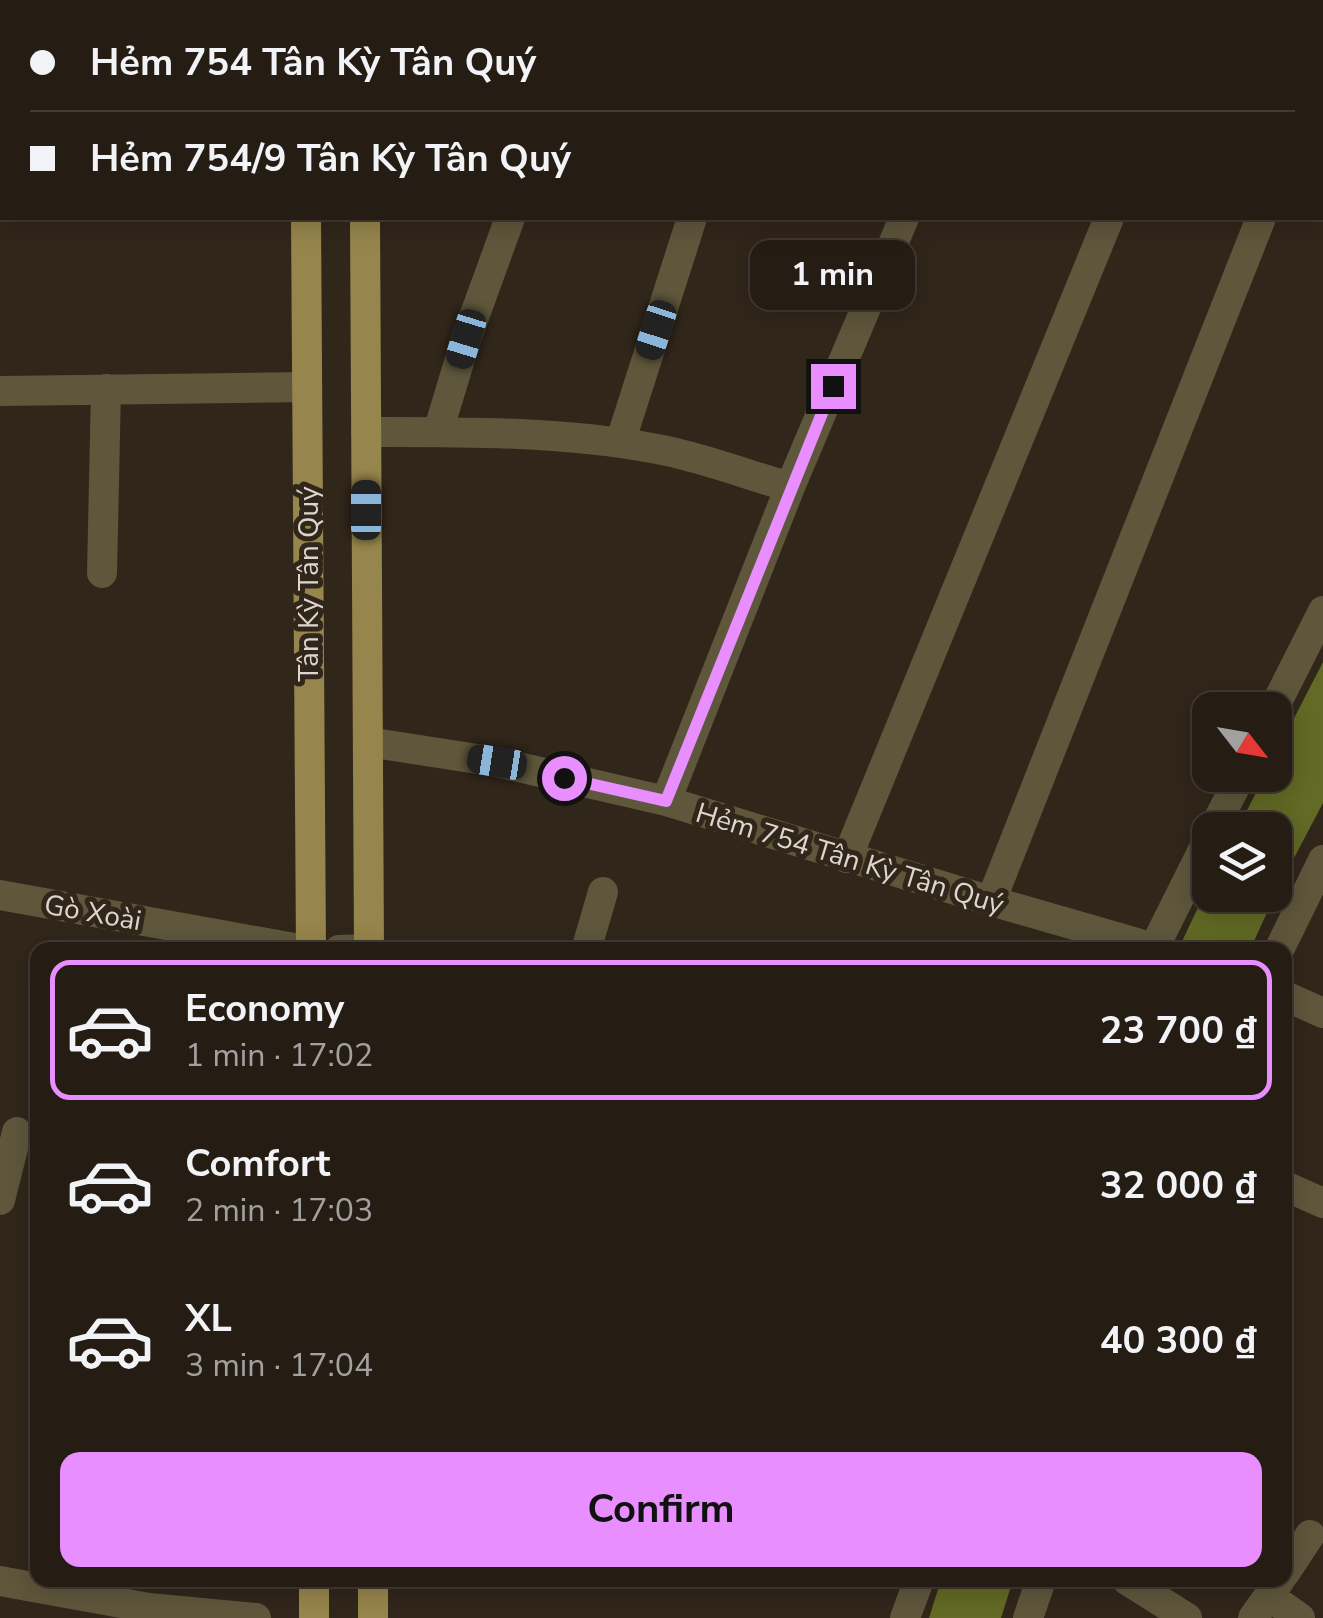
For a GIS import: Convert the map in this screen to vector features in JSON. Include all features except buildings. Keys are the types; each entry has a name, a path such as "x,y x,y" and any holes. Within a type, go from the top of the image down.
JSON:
{"main road":[{"name":"Tân Kỳ Tân Quý","path":"306,220 308,942"},
{"path":"365,220 369,942"},
{"path":"314,1587 314,1618"},
{"path":"373,1587 373,1618"}],"street":[{"path":"438,432 466,339 509,220"},
{"path":"620,443 691,220"},
{"path":"666,801 790,488 903,220"},
{"path":"847,858 1107,220"},
{"path":"991,901 1260,220"},
{"path":"0,391 307,387"},
{"path":"102,573 106,389"},
{"path":"366,432 536,433 620,443 661,449 790,488"},
{"path":"1282,692 1323,611"},
{"name":"Hẻm 754 Tân Kỳ Tân Quý","path":"368,742 497,762 666,801 1130,942"},
{"path":"1283,942 1323,860"},
{"path":"1158,942 1192,873"},
{"path":"588,942 603,892"},
{"name":"Gò Xoài","path":"0,895 263,942"},
{"path":"1292,999 1323,1012"},
{"path":"0,1200 17,1132"},
{"path":"1292,1189 1323,1203"},
{"path":"1292,1557 1306,1532"},
{"path":"0,1580 30,1584"},
{"path":"47,1587 256,1618"},
{"path":"905,1618 916,1587"},
{"path":"1028,1618 1039,1587"},
{"path":"1138,1587 1187,1618"},
{"path":"1272,1592 1300,1618"}],"shaded area":[{"path":"1323,662 1323,803 1292,862 1292,812 1246,812 1256,792 1292,792 1292,722"},
{"path":"1196,912 1267,912 1254,942 1182,942"},
{"path":"939,1587 1011,1587 1001,1618 929,1618"}],"route":[{"path":"564,778 666,801 833,386"}]}
